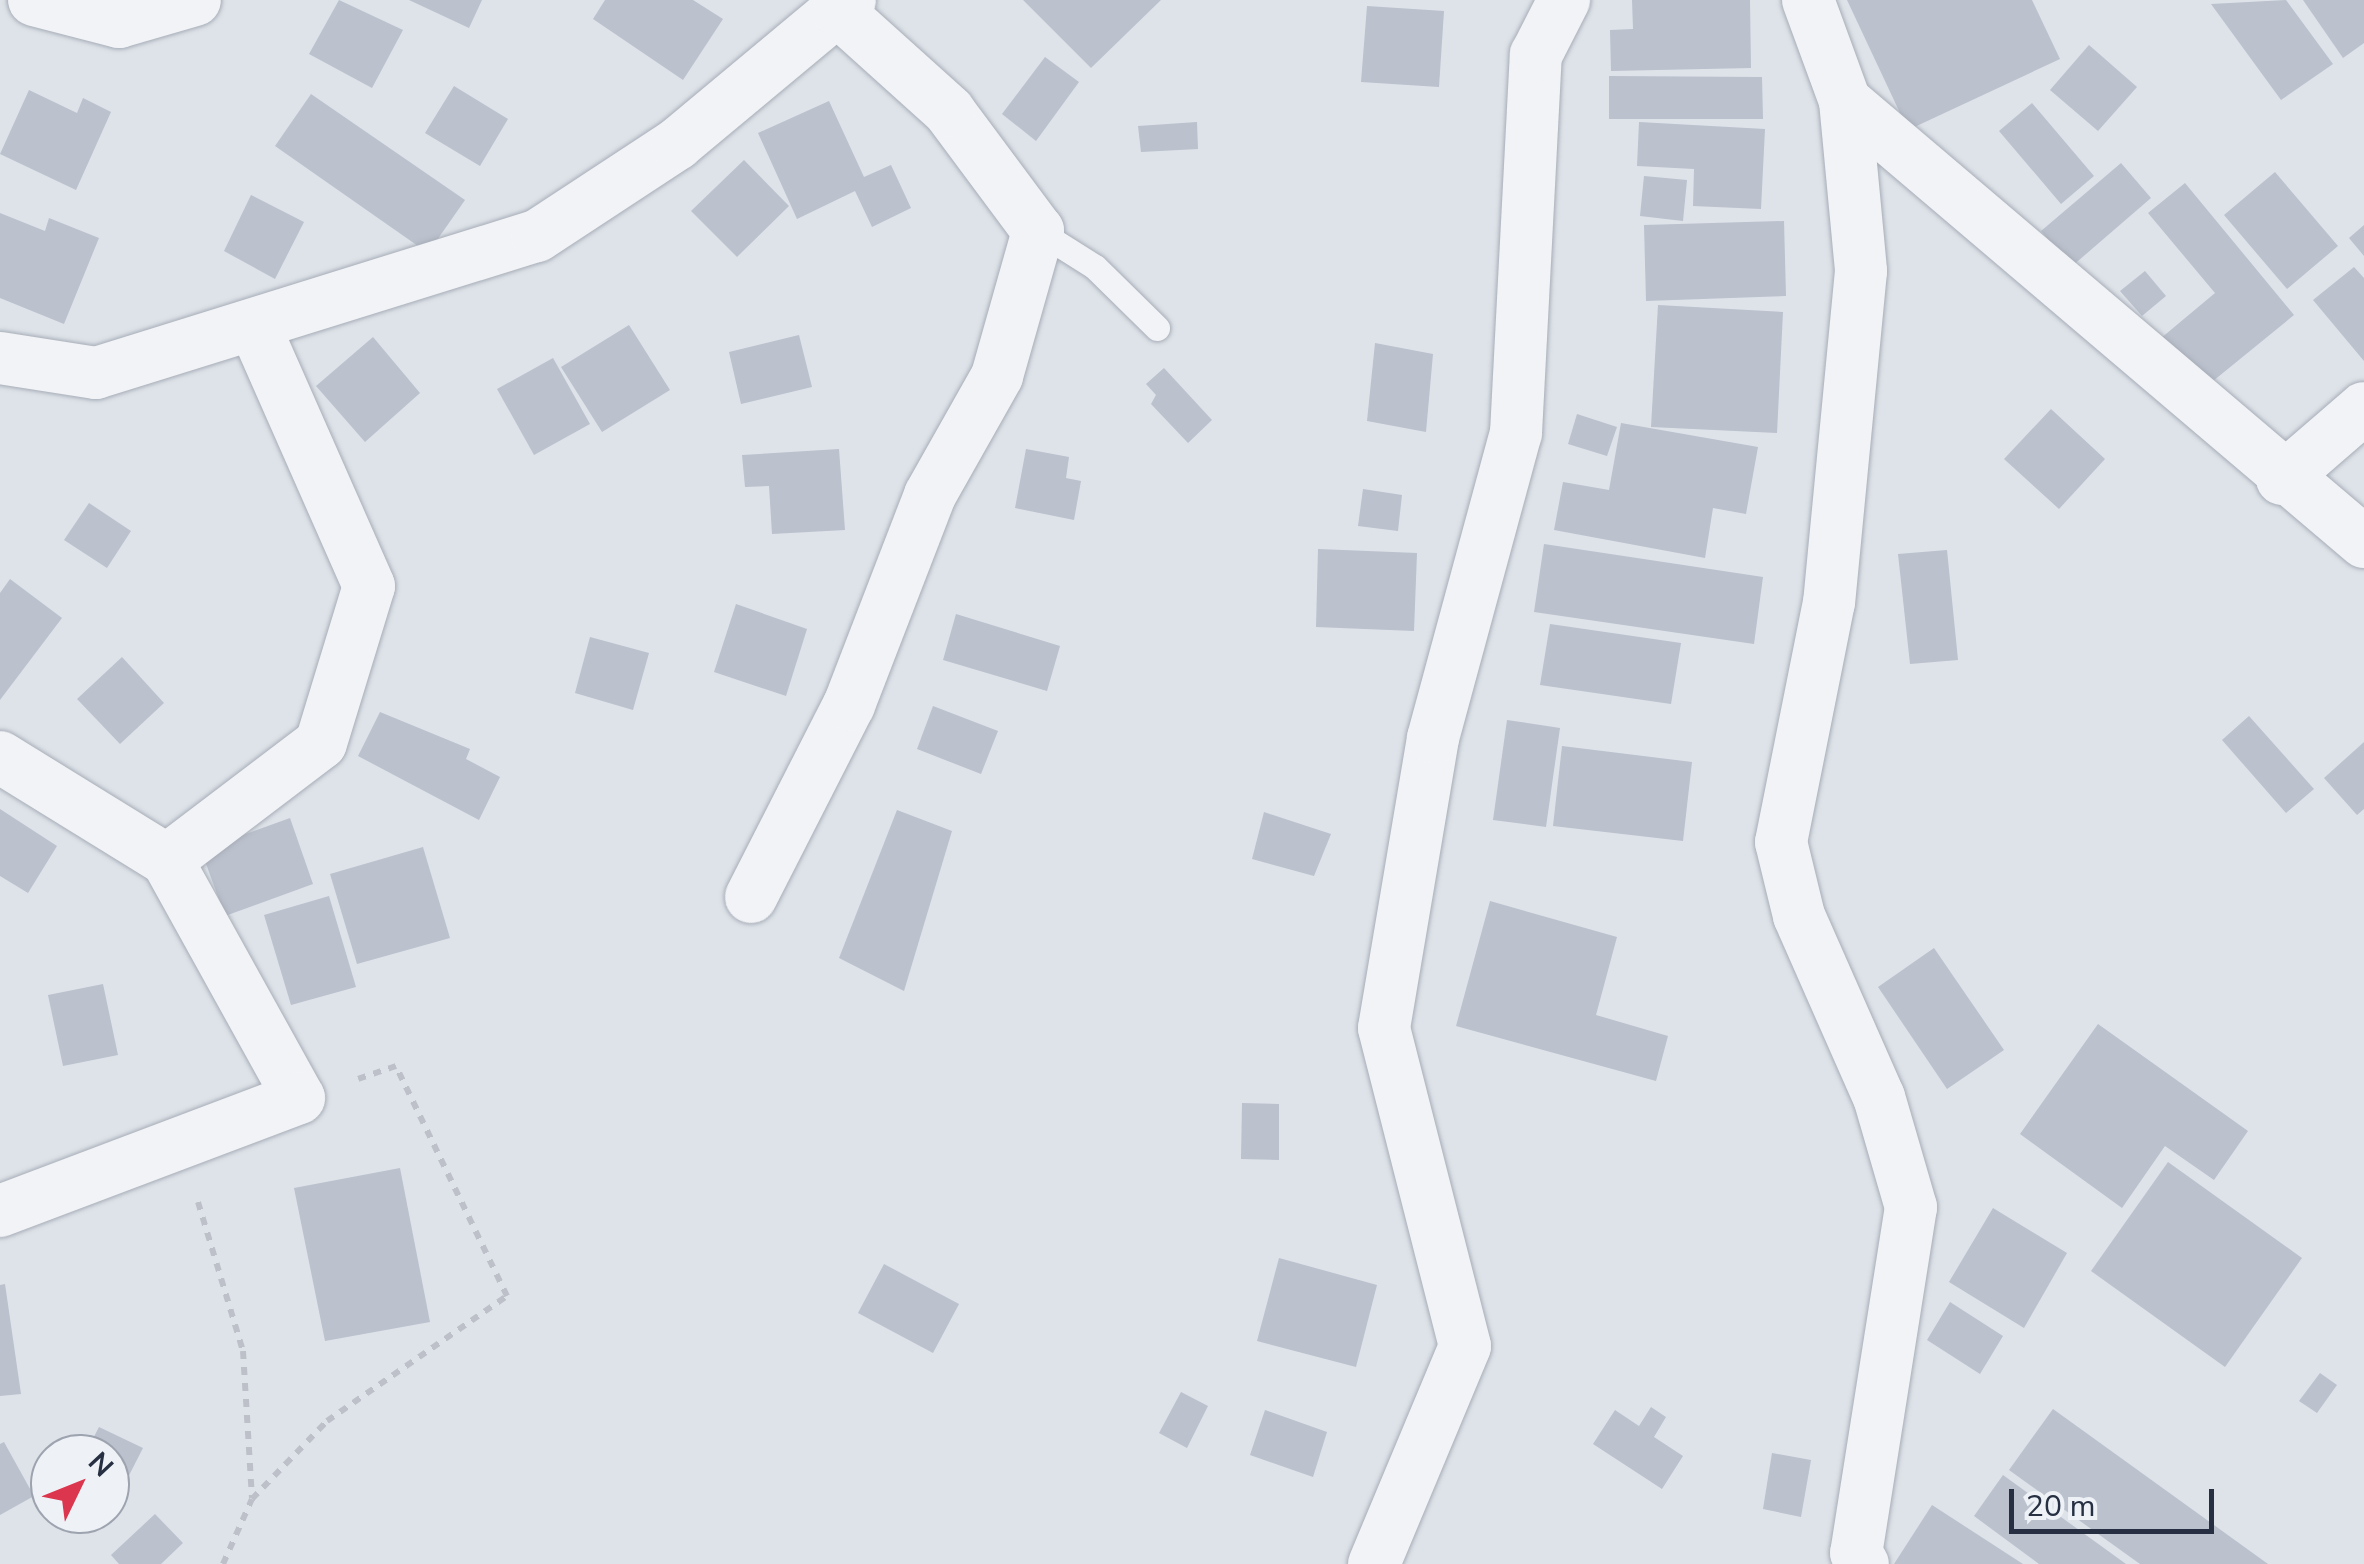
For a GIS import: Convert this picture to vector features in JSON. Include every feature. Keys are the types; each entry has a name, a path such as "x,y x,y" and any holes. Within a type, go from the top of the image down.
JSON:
{"street":[{"path":"34,0 119,22 195,0"},
{"path":"1374,1564 1465,1346 1384,1028 1434,738 1516,433 1536,54 1564,0"},
{"path":"1808,0 1845,101 1862,271 1830,602 1781,842 1799,916 1878,1098 1911,1207 1856,1553 1862,1564"},
{"path":"0,358 96,373 537,236 677,144 844,6 949,111 1038,232 997,376 930,495 848,705 751,898"},
{"path":"1845,101 2282,479 2364,542"},
{"path":"167,860 321,743 369,586 254,327"},
{"path":"2282,479 2364,408"},
{"path":"0,757 167,860 299,1098 179,1138 0,1211"}],"lane":[{"path":"1038,232 1095,267 1156,328"}],"path":[{"path":"223,1564 252,1499 328,1421 507,1296 396,1066"},
{"path":"179,1138 243,1352 252,1499"}],"building":[{"path":"339,0 403,30 372,88 309,54"},
{"path":"409,0 482,0 469,28"},
{"path":"605,0 693,0 723,19 683,80 593,19"},
{"path":"1023,0 1161,0 1091,68"},
{"path":"1632,0 1750,0 1751,68 1611,71 1610,30 1633,29"},
{"path":"1847,0 2032,0 2060,59 1908,130"},
{"path":"2286,0 2333,64 2281,100 2211,4"},
{"path":"2303,0 2364,0 2364,43 2343,58"},
{"path":"1367,6 1444,11 1439,87 1361,82"},
{"path":"2089,45 2137,87 2098,131 2050,90"},
{"path":"1045,57 1079,82 1036,141 1002,114"},
{"path":"1609,76 1762,77 1763,119 1609,119"},
{"path":"454,86 508,119 480,166 425,133"},
{"path":"29,90 77,113 83,98 111,112 76,190 0,154"},
{"path":"311,94 465,200 428,253 275,146"},
{"path":"829,101 864,177 891,165 911,208 872,227 855,191 797,219 758,133"},
{"path":"2032,103 2094,176 2061,204 1999,131"},
{"path":"1197,122 1198,149 1141,152 1138,126"},
{"path":"1639,122 1765,129 1761,209 1693,206 1694,169 1637,166"},
{"path":"744,160 789,206 737,257 691,211"},
{"path":"2121,163 2151,198 2071,267 2041,231"},
{"path":"2275,172 2338,246 2287,289 2224,215"},
{"path":"1644,176 1687,180 1683,221 1640,216"},
{"path":"2185,183 2294,315 2202,390 2160,339 2215,293 2148,213"},
{"path":"251,195 304,222 275,279 224,251"},
{"path":"0,213 45,231 49,218 99,238 64,324 0,298"},
{"path":"1784,221 1786,296 1646,301 1644,225"},
{"path":"2364,225 2364,256 2349,238"},
{"path":"2354,267 2364,278 2364,361 2313,300"},
{"path":"2145,271 2166,296 2142,316 2120,291"},
{"path":"1658,305 1783,312 1777,433 1651,427"},
{"path":"629,325 670,390 602,432 561,367"},
{"path":"799,335 812,387 741,404 729,352"},
{"path":"373,337 420,393 365,442 316,386"},
{"path":"1375,343 1433,354 1426,432 1367,421"},
{"path":"553,358 590,424 534,455 497,389"},
{"path":"1164,368 1212,420 1188,443 1151,404 1156,395 1146,384"},
{"path":"2051,409 2105,459 2059,509 2004,459"},
{"path":"1577,414 1617,427 1607,456 1568,444"},
{"path":"1621,423 1758,447 1746,514 1713,508 1705,558 1554,530 1563,482 1609,490"},
{"path":"839,449 845,530 772,534 769,486 745,487 742,455"},
{"path":"1026,449 1069,457 1066,478 1081,481 1074,520 1015,508"},
{"path":"1363,489 1402,495 1398,531 1358,526"},
{"path":"89,503 131,531 107,568 64,540"},
{"path":"1544,544 1763,577 1754,644 1534,612"},
{"path":"1318,549 1417,553 1414,631 1316,627"},
{"path":"1947,550 1958,660 1910,664 1898,554"},
{"path":"10,579 62,618 0,700 0,593"},
{"path":"736,604 807,629 786,696 714,672"},
{"path":"956,614 1060,646 1047,691 943,660"},
{"path":"1550,624 1681,643 1671,704 1540,685"},
{"path":"590,637 649,653 633,710 575,693"},
{"path":"122,657 164,703 120,744 77,699"},
{"path":"933,706 998,731 981,774 917,749"},
{"path":"380,712 470,749 466,759 500,777 479,820 358,756"},
{"path":"2249,716 2314,789 2286,813 2222,740"},
{"path":"1507,720 1560,728 1546,827 1493,820"},
{"path":"2364,742 2364,809 2357,815 2324,778"},
{"path":"1562,746 1692,762 1683,841 1553,826"},
{"path":"0,809 57,846 28,893 0,876"},
{"path":"897,810 952,831 904,991 839,958"},
{"path":"1264,812 1331,834 1314,876 1252,859"},
{"path":"290,818 313,884 225,916 201,850"},
{"path":"423,847 450,938 357,964 330,874"},
{"path":"329,896 356,987 291,1005 264,915"},
{"path":"1490,901 1617,937 1596,1015 1668,1036 1656,1081 1456,1026"},
{"path":"1934,948 2004,1050 1947,1089 1878,987"},
{"path":"103,984 118,1055 63,1066 48,995"},
{"path":"2098,1024 2248,1131 2214,1180 2165,1146 2122,1208 2020,1134"},
{"path":"1242,1103 1279,1104 1279,1160 1241,1159"},
{"path":"2168,1162 2302,1258 2225,1367 2091,1271"},
{"path":"400,1168 430,1322 325,1341 294,1188"},
{"path":"1993,1208 2067,1253 2024,1328 1949,1282"},
{"path":"1279,1258 1377,1285 1356,1367 1257,1341"},
{"path":"884,1264 959,1304 933,1353 858,1313"},
{"path":"5,1284 21,1394 0,1396 0,1285"},
{"path":"1950,1302 2003,1336 1980,1374 1927,1340"},
{"path":"2320,1373 2337,1385 2317,1413 2299,1401"},
{"path":"1181,1392 1208,1406 1187,1448 1159,1433"},
{"path":"1651,1407 1666,1417 1654,1437 1683,1456 1662,1489 1593,1444 1615,1410 1639,1426"},
{"path":"2053,1409 2268,1564 2140,1564 2009,1470"},
{"path":"1265,1410 1327,1432 1313,1477 1250,1455"},
{"path":"99,1427 114,1434 95,1434"},
{"path":"4,1442 30,1489 30,1498 0,1515 0,1444"},
{"path":"130,1442 143,1448 130,1473"},
{"path":"1772,1453 1811,1460 1801,1517 1763,1509"},
{"path":"2003,1475 2126,1564 2039,1564 1974,1516"},
{"path":"1932,1505 2023,1564 1894,1564"},
{"path":"155,1514 183,1543 161,1564 119,1564 111,1555"}]}
